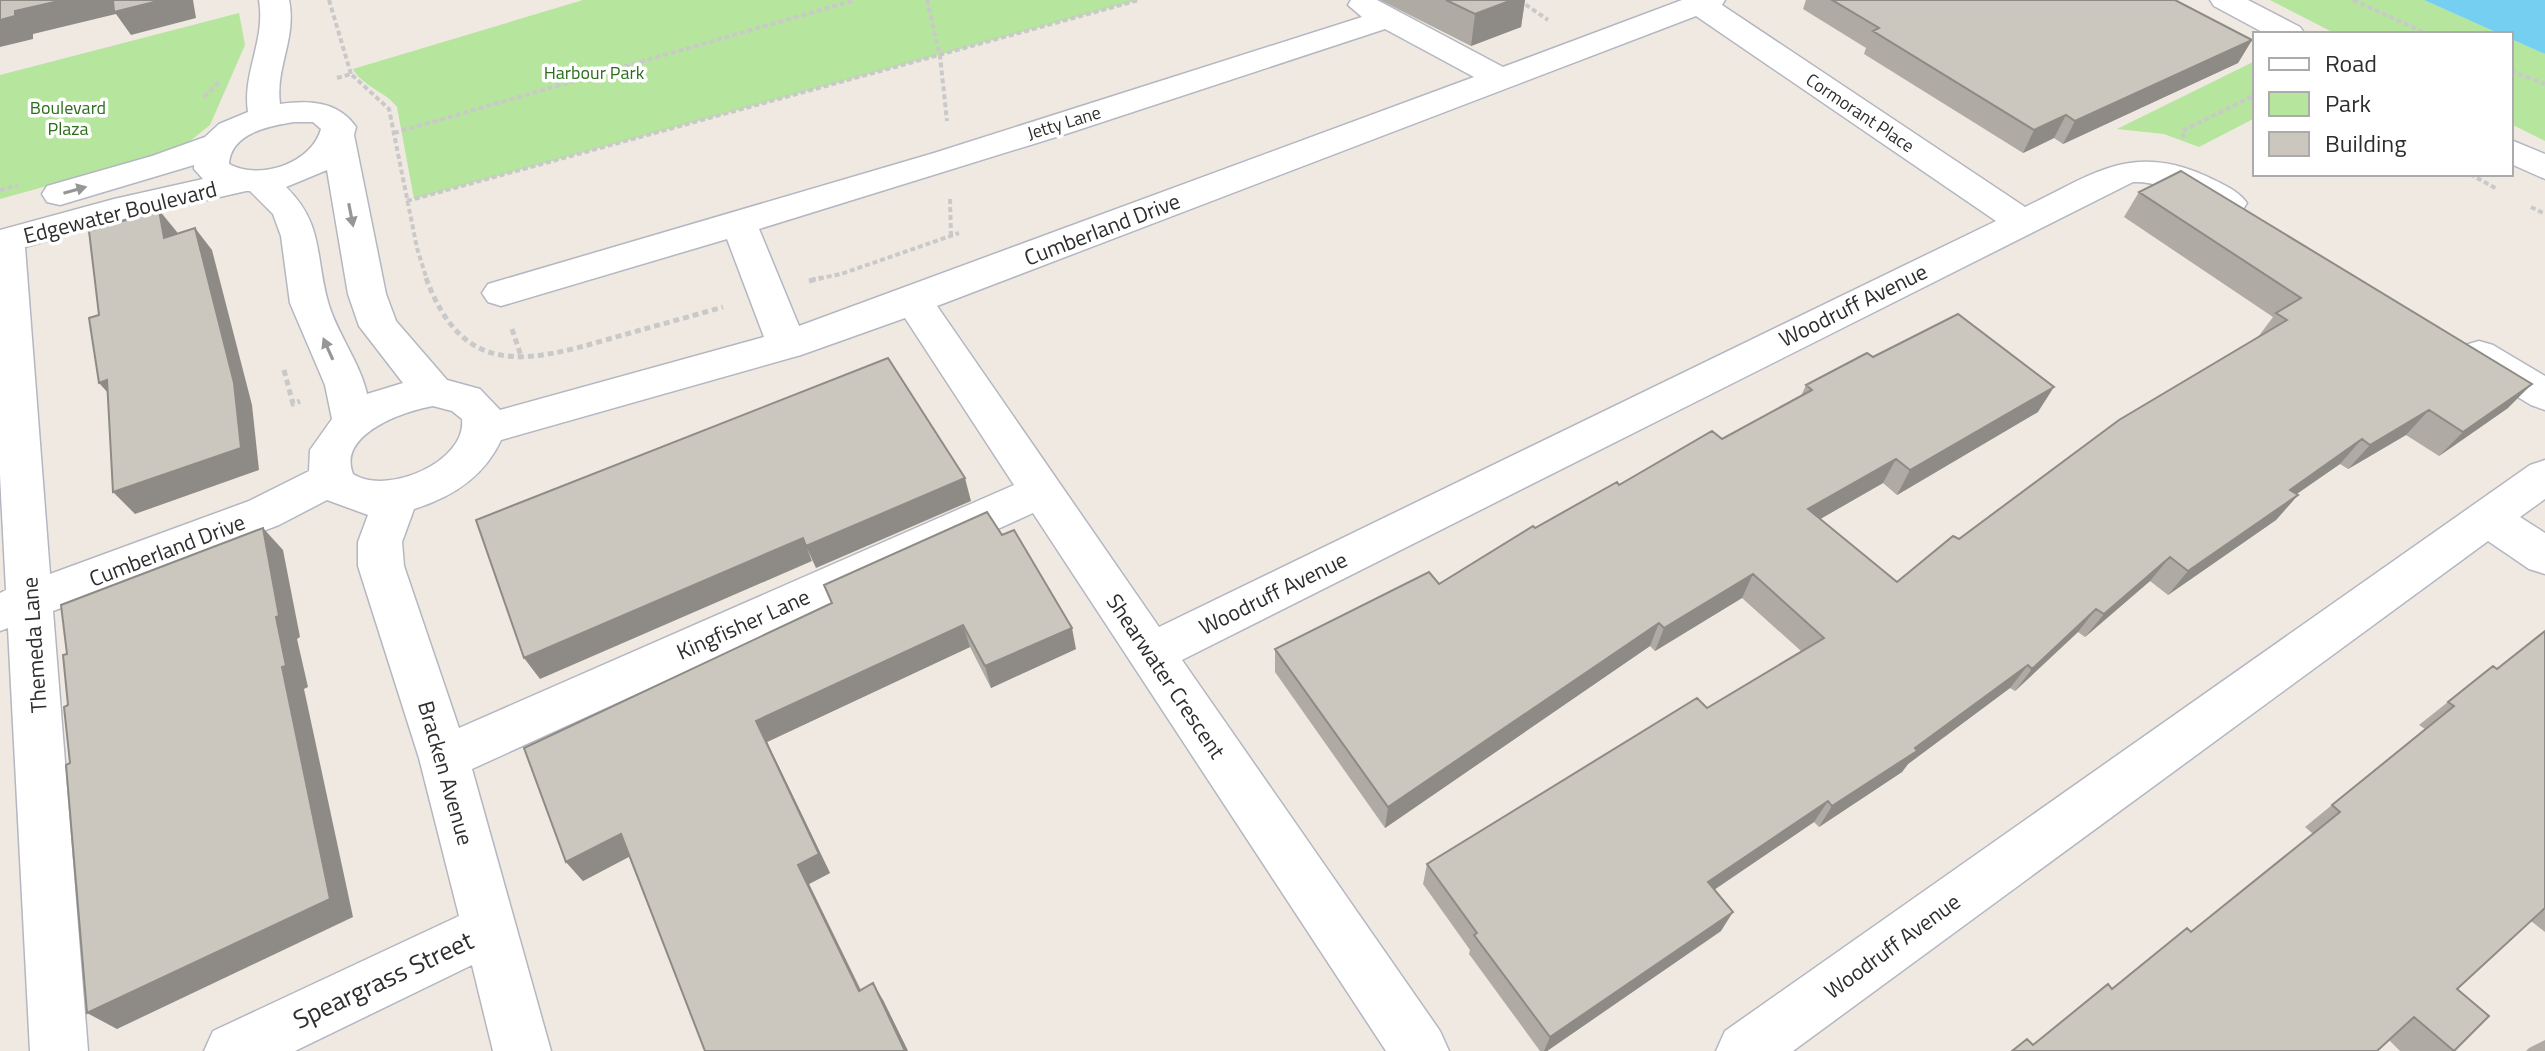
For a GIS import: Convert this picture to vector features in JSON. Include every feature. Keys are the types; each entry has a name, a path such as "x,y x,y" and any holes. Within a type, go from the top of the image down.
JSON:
{"street":[{"path":"274,0 280,19 279,34 262,76 260,98 265,116 288,112 325,115 339,127 367,294 378,326 433,391"},
{"path":"1354,0 1500,78"},
{"path":"2225,0 2285,32"},
{"name":"Cumberland Drive","path":"485,429 787,345 913,301 1705,2"},
{"name":"Cormorant Place","path":"1705,2 2022,222"},
{"name":"Jetty Lane","path":"501,293 1248,66 1388,18"},
{"name":"Edgewater Boulevard","path":"2,231 216,145 229,133 265,116"},
{"name":"Edgewater Boulevard","path":"2,231 284,177 316,162 331,150 339,138"},
{"path":"216,145 209,158 211,169 222,179 250,182 289,210 299,236 309,303 345,385 353,423"},
{"path":"2513,151 2545,168"},
{"name":"Woodruff Avenue","path":"1151,653 2126,172 2166,172 2205,188 2259,221"},
{"path":"739,223 787,345"},
{"name":"Themeda Lane","path":"2,231 16,606 59,1051"},
{"name":"Shearwater Crescent","path":"913,301 1420,1051"},
{"path":"2450,337 2545,395"},
{"path":"433,391 456,394 473,403 483,416 485,429 478,447 458,471 434,486 396,499 369,500 346,494 330,479 328,462 335,443 353,423 375,407 401,397 433,391"},
{"name":"Woodruff Avenue","path":"1745,1051 2545,476"},
{"name":"Cumberland Drive","path":"16,606 264,513 330,479"},
{"name":"Kingfisher Lane","path":"444,758 1041,491"},
{"name":"Bracken Avenue","path":"396,499 380,542 381,566 444,758 522,1051"},
{"path":"2487,518 2545,556"},
{"name":"Speargrass Street","path":"233,1051 489,929"}],"path":[{"path":"329,0 351,74"},
{"path":"394,133 855,0"},
{"path":"927,0 939,53"},
{"path":"407,201 1139,0"},
{"path":"2353,0 2424,32"},
{"path":"2513,72 2545,84"},
{"path":"195,106 225,73"},
{"path":"2166,172 2189,152 2182,131 2253,96"}],"green space":[{"name":"Harbour Park","path":"583,0 1139,0 414,199 397,107 362,80 353,69"},
{"path":"2270,0 2424,0 2496,32 2332,32"},
{"name":"Boulevard Plaza","path":"239,13 245,45 210,125 190,141 159,155 0,199 0,75"},
{"path":"2513,40 2545,54 2545,141 2513,125"},
{"path":"2253,62 2253,119 2199,147 2164,134 2117,129"}],"water":[{"path":"2424,0 2545,0 2545,54 2513,40 2513,32 2496,32"}],"building":[{"path":"0,0 63,0 15,11 15,16 0,20"},
{"path":"113,0 162,0 114,12"},
{"path":"1446,0 1512,0 1475,14"},
{"path":"1832,0 2175,0 2252,40 2075,121 2066,115 2034,130 1873,31 1879,28"},
{"path":"2181,171 2532,384 2463,432 2429,410 2370,445 2362,439 2290,490 2298,495 2188,571 2170,557 2104,614 2096,609 2032,669 2028,665 1915,748 1917,751 1832,806 1828,801 1708,882 1733,912 1550,1037 1474,935 1477,933 1427,864 1697,698 1707,708 1824,638 1753,574 1664,628 1659,623 1388,807 1275,649 1429,572 1439,584 1533,526 1535,528 1617,482 1619,485 1712,431 1722,439 1812,390 1806,385 1867,353 1873,357 1958,314 2054,387 1910,470 1896,459 1808,509 1897,582 1953,536 1959,539 2119,420 2287,320 2276,313 2301,298 2139,192"},
{"path":"159,210 164,238 195,228 234,383 241,448 113,492 107,380 99,383 89,318 99,315 89,231"},
{"path":"888,358 965,478 806,546 803,538 524,658 476,520"},
{"path":"987,512 1002,535 1014,530 1072,628 985,666 963,625 756,721 819,854 798,865 859,991 873,983 905,1051 705,1051 621,834 566,862 524,748 832,603 824,585"},
{"path":"263,528 286,666 282,667 330,899 87,1013 66,765 70,763 63,655 67,654 61,605"},
{"path":"2545,631 2545,908 2457,989 2489,1016 2454,1051 2414,1017 2377,1051 2012,1051 2027,1039 2033,1045 2108,984 2112,989 2187,928 2191,932 2340,812 2332,805 2454,706 2448,702 2493,666 2497,669"}]}
